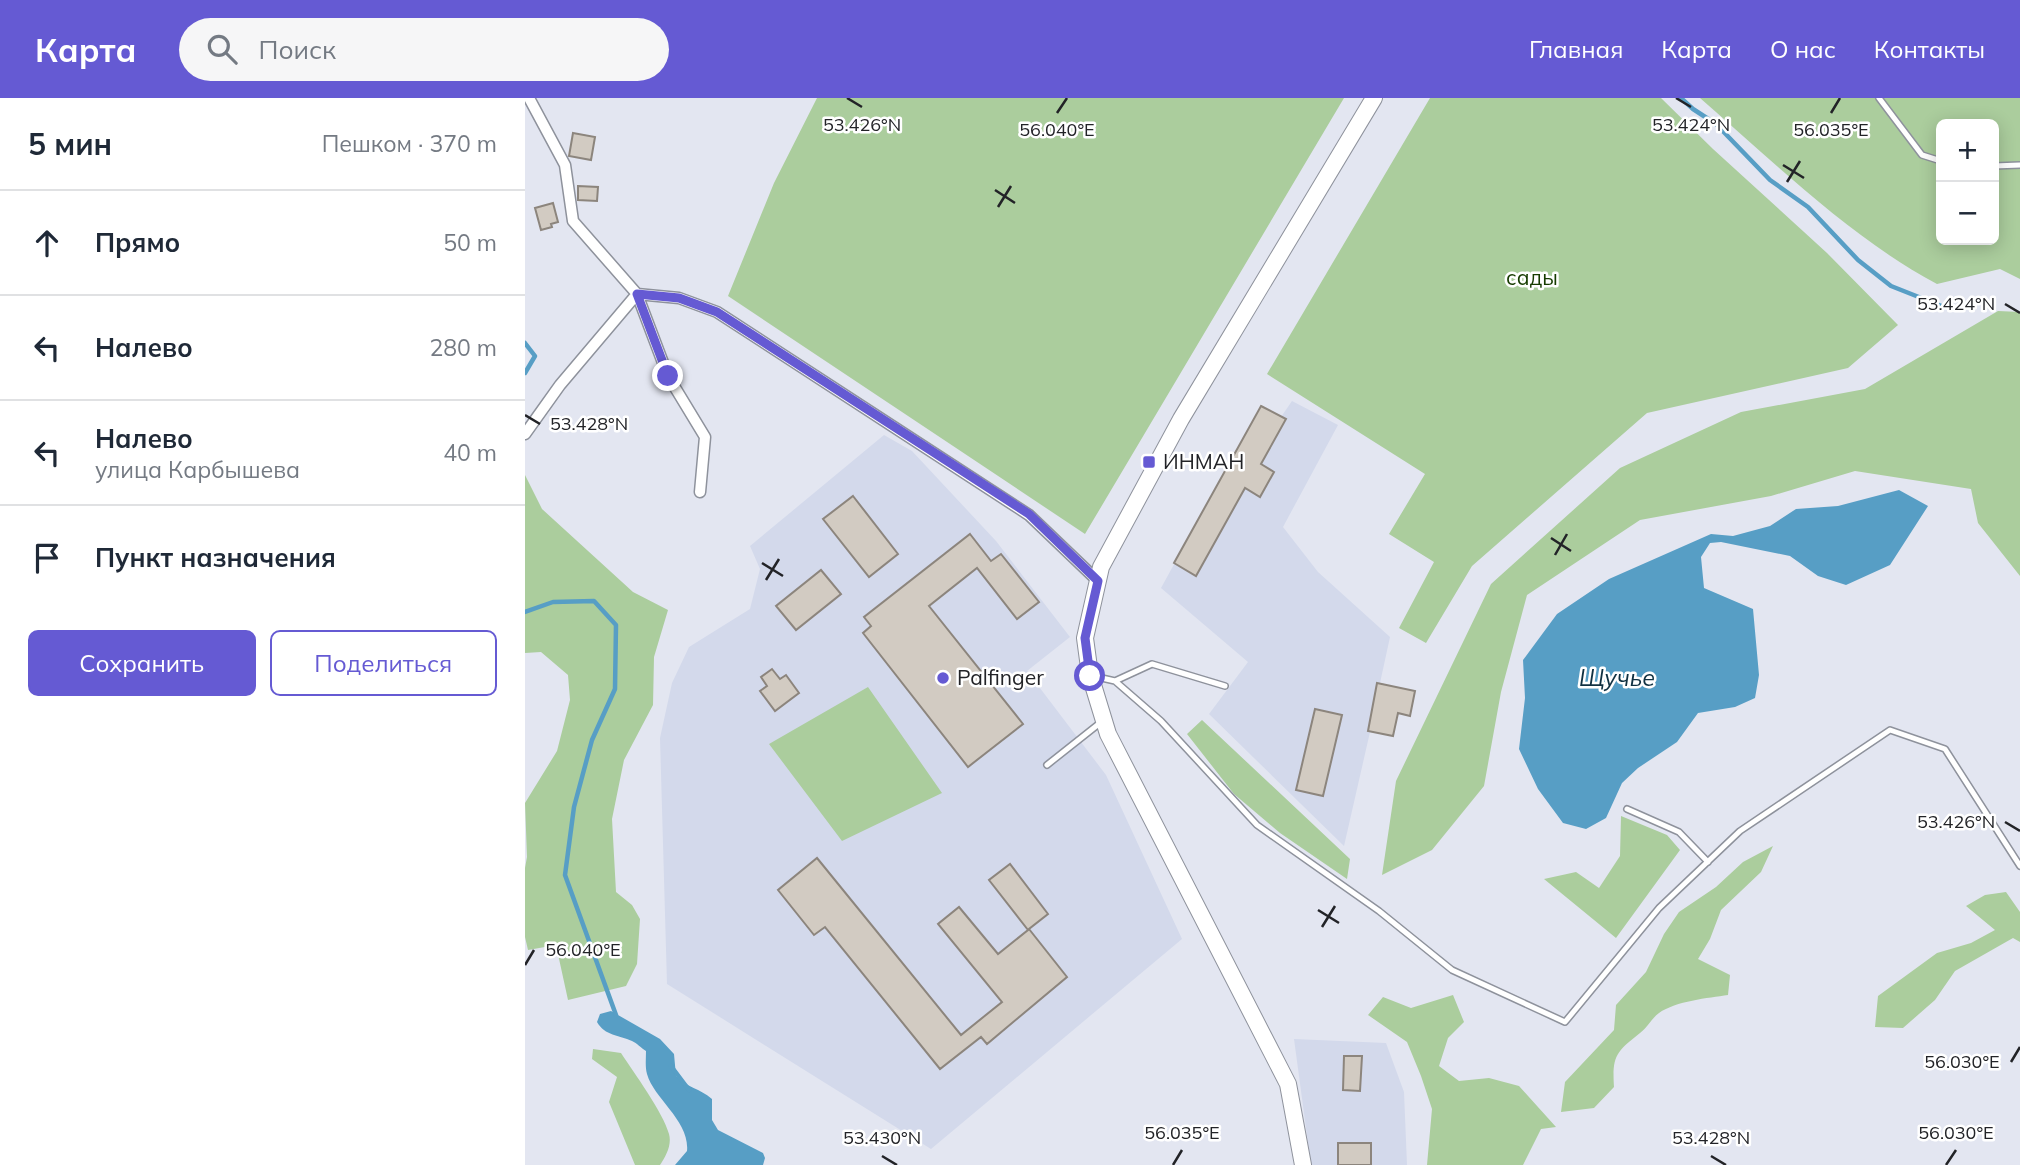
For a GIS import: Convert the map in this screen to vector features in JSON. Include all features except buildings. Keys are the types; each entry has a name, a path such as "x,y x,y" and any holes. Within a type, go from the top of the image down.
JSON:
{"street":[{"path":"529,98 565,165 573,221 637,294 668,376 705,437 700,492"},
{"path":"1303,1165 1287,1084 1103,721 1090,676 1085,638 1101,567 1181,419 1374,98"},
{"path":"525,434 560,385 637,294"},
{"path":"637,294 679,298 717,312 1029,514 1098,581"}],"lane":[{"path":"1879,98 1922,155 1936,159"},
{"path":"1999,166 2020,165"},
{"path":"1115,681 1152,664 1225,686"},
{"path":"1090,676 1115,681 1161,721 1257,825 1379,911 1453,970 1565,1022 1660,908 1740,831 1890,730 1945,749 2020,866"},
{"path":"1047,765 1103,721"},
{"path":"1627,809 1679,832 1708,862"}],"shaded area":[{"path":"1292,401 1338,425 1283,527 1318,572 1390,637 1380,683 1415,691 1410,716 1398,713 1393,736 1370,732 1344,846 1209,714 1248,662 1161,588 1261,406 1281,417"},
{"path":"884,435 912,451 996,541 1070,637 1027,671 1106,775 1182,939 931,1149 667,984 660,738 672,683 689,647 750,609 760,569 750,546"},
{"path":"1294,1039 1386,1043 1404,1092 1407,1165 1311,1165"}],"green space":[{"path":"817,98 1344,98 1085,534 728,296 774,183"},
{"name":"сады","path":"1430,98 1661,98 1827,253 1898,325 1848,368 1647,413 1472,566 1426,643 1399,628 1434,562 1389,534 1425,474 1267,374"},
{"path":"1700,98 2020,98 2020,279 2000,269 1937,284 1873,244 1785,173"},
{"path":"1998,311 2020,312 2020,576 1978,523 1971,489 1855,471 1771,496 1640,520 1527,595 1501,692 1484,786 1432,850 1382,875 1396,781 1491,584 1620,468 1741,412 1865,389"},
{"path":"525,475 542,509 633,592 668,610 654,657 653,705 624,760 612,819 616,892 632,905 640,919 637,964 626,986 568,1000 556,945 528,950 525,937 525,803 557,751 570,700 568,675 541,652 525,653"},
{"path":"868,687 942,793 842,841 769,744"},
{"path":"1202,720 1350,859 1347,879 1280,833 1234,794 1187,734"},
{"path":"1621,816 1667,835 1680,850 1616,938 1544,879 1576,872 1599,888 1620,856"},
{"path":"1773,846 1761,872 1721,910 1710,939 1698,959 1730,975 1728,995 1683,1003 1659,1013 1621,1050 1615,1061 1614,1087 1594,1108 1561,1112 1565,1082 1614,1030 1616,1005 1646,972 1664,934 1679,912 1716,887 1743,862"},
{"path":"2006,892 2020,912 2020,942 2013,938 1955,971 1935,1000 1903,1028 1875,1027 1878,996 1937,953 1971,943 1995,930 1966,906 1985,895"},
{"path":"1453,995 1464,1022 1448,1038 1439,1066 1459,1081 1489,1078 1519,1086 1556,1127 1541,1129 1523,1165 1427,1165 1432,1109 1421,1076 1407,1042 1368,1015 1383,997 1411,1008"},
{"path":"593,1049 621,1053 655,1104 670,1138 668,1150 660,1165 635,1165 609,1102 617,1077 592,1059"}],"water":[{"name":"Щучье","path":"1899,490 1928,506 1890,565 1846,585 1818,576 1790,556 1721,542 1710,543 1701,557 1704,588 1753,609 1759,675 1755,698 1735,707 1698,713 1677,742 1638,768 1622,783 1606,818 1586,829 1563,823 1538,789 1519,749 1525,698 1523,660 1557,614 1609,579 1711,534 1733,536 1770,526 1796,509 1838,506"},
{"path":"611,1011 660,1039 674,1054 676,1076 712,1099 712,1120 718,1130 763,1153 763,1165 675,1165 687,1151 683,1130 651,1083 646,1071 646,1051 634,1042 608,1033 600,1027 597,1022 600,1014"}],"waterway":[{"path":"1681,98 1716,124 1770,180 1808,207 1858,260 1891,286 1944,307"},
{"path":"525,343 535,356 525,373"},
{"path":"525,612 553,602 594,601 616,625 615,689 592,740 574,807 565,875 616,1015"},
{"path":"671,1066 689,1090"}],"place":[{"name":"ИНМАН","path":"1149,462"},
{"name":"Palfinger","path":"943,678"}],"route":[{"path":"668,376 637,294 679,298 717,312 869,413 1029,514 1098,581 1085,638 1090,676"}]}
